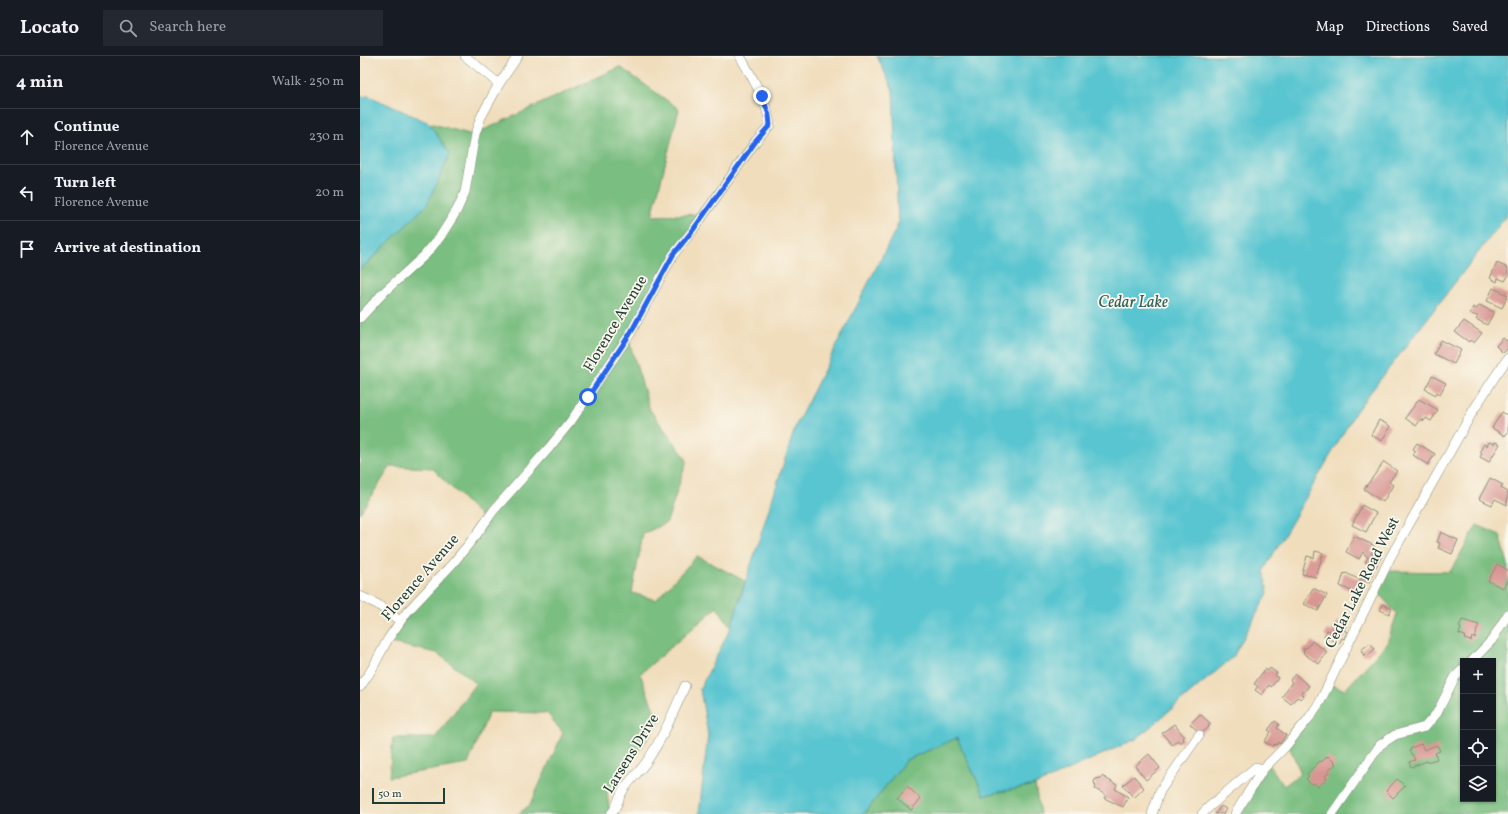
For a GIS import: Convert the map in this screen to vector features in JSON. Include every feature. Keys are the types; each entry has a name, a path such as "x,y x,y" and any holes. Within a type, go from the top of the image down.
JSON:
{"street":[{"path":"465,56 499,84"},
{"path":"360,318 384,292 425,256 440,237 457,210 466,192 475,134 484,111 499,84 518,56"},
{"name":"Florence Avenue","path":"360,687 372,669 388,638 407,612 454,562 494,510 571,421 630,334 673,255 693,230 756,141 770,125 769,115 762,96 740,56"},
{"name":"Cedar Lake Road West","path":"1235,814 1263,769 1286,746 1320,702 1390,558 1473,411 1508,358"},
{"path":"360,596 377,604 400,621"},
{"path":"1475,658 1492,640 1508,614"},
{"path":"1332,814 1380,746 1395,735 1417,730 1425,727 1429,723 1437,714 1455,677 1460,673"},
{"name":"Larsens Drive","path":"611,814 614,811 622,792 632,778 641,769 653,751 666,728 685,686"},
{"path":"1152,814 1160,791 1199,735"},
{"path":"1202,814 1256,767 1263,769"}],"green space":[{"path":"620,67 679,109 652,216 702,214 628,338 650,410 687,460 667,522 643,534 632,593 656,600 697,556 745,581 731,627 717,607 640,674 659,723 607,793 610,814 518,814 530,805 563,733 547,713 489,712 468,764 389,777 393,738 435,738 476,683 437,653 386,642 487,523 432,468 391,466 360,513 360,270 427,205 450,154 429,123 473,135"},
{"path":"1477,525 1500,535 1508,564 1508,814 1235,814 1269,765 1284,786 1301,773 1288,744 1330,684 1345,690 1387,643 1397,614 1375,589 1384,571 1450,572"},
{"path":"957,738 984,795 1035,785 1040,814 864,814 906,760"}],"water":[{"name":"Cedar Lake","path":"877,56 1508,56 1508,208 1504,219 1356,411 1264,570 1268,593 1233,657 1136,739 1035,785 984,795 957,738 906,760 864,814 699,814 708,735 700,689 731,627 796,425 898,225 893,90"},
{"path":"369,96 429,123 450,154 427,205 360,270 360,97"}],"building":[{"path":"1497,263 1508,268 1508,276 1505,281 1498,278 1497,282 1490,278"},
{"path":"1493,288 1508,295 1502,308 1487,301"},
{"path":"1479,305 1494,312 1487,325 1476,319 1478,316 1470,314 1473,307 1477,309"},
{"path":"1464,321 1482,333 1474,343 1470,340 1469,342 1455,332"},
{"path":"1503,338 1508,342 1508,348 1503,353 1496,346"},
{"path":"1441,340 1461,350 1454,364 1434,354"},
{"path":"1432,376 1446,383 1440,394 1437,392 1436,395 1425,389"},
{"path":"1419,399 1438,410 1431,421 1426,418 1424,421 1421,419 1416,426 1405,418"},
{"path":"1502,412 1508,416 1508,432 1505,436 1492,428"},
{"path":"1379,420 1390,426 1382,441 1371,435"},
{"path":"1489,442 1500,444 1489,462 1480,457 1482,453 1480,451 1484,444 1487,446"},
{"path":"1417,443 1435,454 1428,465 1413,455 1416,451 1413,449"},
{"path":"1384,462 1397,471 1389,482 1393,485 1383,502 1364,489"},
{"path":"1490,478 1503,485 1501,488 1508,492 1507,505 1495,499 1492,505 1479,499"},
{"path":"1362,505 1376,513 1366,532 1352,525"},
{"path":"1441,532 1458,540 1452,554 1438,548 1440,543 1437,542"},
{"path":"1354,536 1375,546 1371,553 1381,557 1376,567 1365,562 1368,557 1363,552 1359,559 1346,552"},
{"path":"1315,551 1323,553 1316,577 1302,574 1307,556 1314,558"},
{"path":"1497,564 1508,570 1508,579 1503,588 1488,581"},
{"path":"1364,568 1373,572 1369,582 1359,578"},
{"path":"1344,573 1366,583 1360,594 1340,586"},
{"path":"1313,588 1327,595 1318,611 1304,604"},
{"path":"1383,604 1392,608 1389,614 1380,610"},
{"path":"1462,620 1479,625 1475,638 1472,637 1471,641 1464,639 1465,636 1459,634 1461,628 1459,627"},
{"path":"1337,621 1346,626 1344,630 1347,632 1344,639 1342,638 1339,644 1324,636 1327,630 1332,632"},
{"path":"1312,641 1327,652 1319,664 1304,654 1303,649 1308,647"},
{"path":"1370,643 1375,649 1367,656 1365,654 1364,656 1361,650"},
{"path":"1270,668 1277,673 1275,675 1278,678 1271,687 1269,685 1262,695 1255,690 1258,686 1254,684 1265,669 1268,671"},
{"path":"1295,674 1309,686 1304,692 1303,691 1301,693 1304,695 1300,699 1298,697 1291,704 1282,697 1292,682 1290,680"},
{"path":"1200,714 1211,724 1201,734 1190,724"},
{"path":"1275,721 1279,724 1277,728 1286,735 1280,744 1278,742 1277,745 1275,744 1273,746 1264,742 1271,732 1268,730"},
{"path":"1174,724 1184,736 1182,738 1184,740 1180,743 1178,740 1172,745 1162,733"},
{"path":"1421,744 1424,750 1437,745 1440,751 1435,753 1437,759 1411,767 1409,762 1415,760 1409,751 1411,748"},
{"path":"1149,754 1160,768 1146,780 1135,766"},
{"path":"1328,756 1336,764 1325,776 1327,779 1318,787 1314,783 1312,785 1306,779 1309,776 1307,774 1320,761 1321,762"},
{"path":"1102,776 1117,785 1115,789 1128,797 1123,807 1104,798 1106,795 1095,789 1096,786 1094,781"},
{"path":"1134,776 1144,788 1134,798 1123,785"},
{"path":"1397,779 1405,786 1393,798 1386,791"},
{"path":"907,786 921,799 911,810 897,798"},
{"path":"1221,806 1226,809 1223,814 1215,814"}],"route":[{"path":"588,397 613,357 630,334 651,292 673,255 693,230 756,141 770,125 769,115 762,96"}]}
